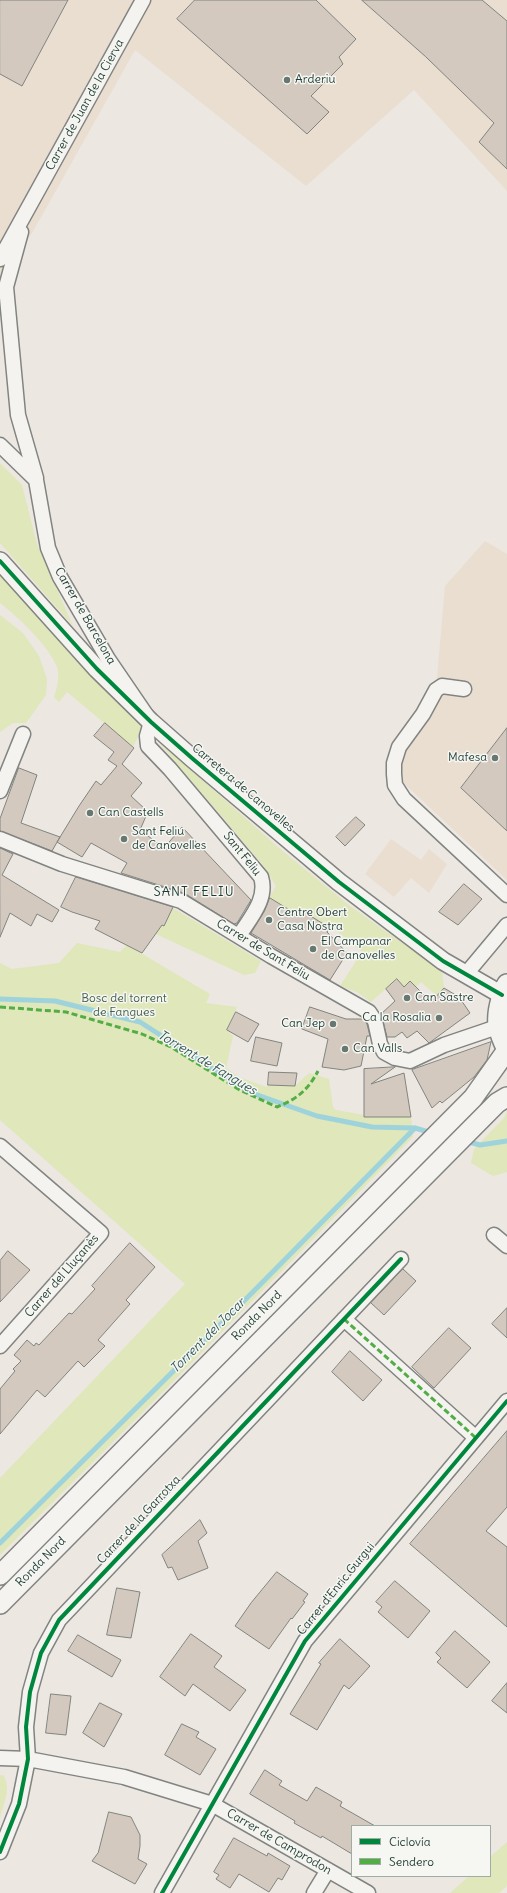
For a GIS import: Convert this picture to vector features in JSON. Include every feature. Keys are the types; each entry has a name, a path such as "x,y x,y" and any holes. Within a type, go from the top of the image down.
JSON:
{"main road":[{"path":"505,989 498,1011 497,1027 507,1050"},
{"name":"Ronda Nord","path":"0,1575 473,1098 507,1050"},
{"name":"Ronda Nord","path":"0,1604 456,1144 497,1104 507,1097"}],"street":[{"name":"Carrer de Juan de la Cierva","path":"0,259 28,211 143,0"},
{"name":"Carrer de Juan de la Cierva","path":"28,211 6,287 18,415 36,480"},
{"path":"0,445 36,480"},
{"name":"Carrer de Barcelona","path":"36,480 48,548 60,577 108,659 151,722"},
{"name":"Carretera de Canovelles","path":"0,561 97,669 151,722 193,759 339,882 443,961 466,974 505,989"},
{"path":"464,689 442,686 436,690 423,714 399,747 394,763 396,785 404,799 507,895"},
{"name":"Sant Feliu","path":"151,722 147,736 148,746 180,780 261,877 264,886 259,904 239,936"},
{"path":"0,791 23,734"},
{"name":"Carrer de Sant Feliu","path":"0,839 62,864 181,901 369,1012 375,1021 380,1044 384,1052 395,1058 410,1061 444,1045 497,1027"},
{"path":"466,974 507,926"},
{"name":"Carrer del Lluçanès","path":"0,1146 101,1233 0,1346"},
{"path":"494,1235 507,1246"},
{"name":"Carrer de la Garrotxa","path":"0,1852 19,1804 28,1759 26,1727 30,1692 41,1653 59,1620 401,1259"},
{"path":"344,1319 476,1438"},
{"name":"Carrer d'Enric Gurgui","path":"162,1893 305,1641 507,1401"},
{"name":"Carrer de Camprodon","path":"0,1758 28,1759 124,1777 212,1804 368,1893"},
{"path":"314,1893 328,1870"}],"shaded area":[{"path":"0,0 507,0 507,191 414,90 306,186 135,50 0,287"},
{"path":"485,541 507,554 507,880 394,774 436,690 445,586"},
{"path":"391,839 421,860 429,849 447,864 429,893 411,878 394,897 365,874"}],"green space":[{"path":"0,463 22,485 37,544 73,626 0,543"},
{"path":"0,573 144,725 133,747 67,692 59,702 54,697 58,678 57,667 40,641 24,624 0,603"},
{"path":"0,615 23,633 39,656 47,679 46,695 26,723 13,723 0,732"},
{"path":"157,740 279,848 350,906 442,971 444,988 437,996 421,982 416,987 404,987 397,979 371,1002 357,992 340,986 362,952 325,921 322,926 315,919 304,912 284,945 289,910 269,898 276,886 262,864"},
{"path":"173,908 261,961 255,973 244,975 143,928 153,919 164,926"},
{"name":"Bosc del torrent de Fangues","path":"77,943 120,952 127,945 210,994 206,1003 237,1007 227,1030 233,1036 226,1068 239,1077 266,1087 268,1085 295,1086 309,1073 329,1079 333,1107 336,1110 364,1115 364,1117 411,1116 413,1137 169,1386 0,1555 0,1478 185,1284 0,1120 0,963 12,969 59,963"},
{"path":"507,1112 507,1172 493,1176 471,1163 474,1149 504,1118"},
{"path":"0,1775 3,1775 6,1780 7,1791 0,1818"},
{"path":"507,1842 507,1886 499,1893 450,1893 468,1877 491,1877 491,1856"}],"building":[{"path":"0,0 68,0 22,86 0,74"},
{"name":"Arderiu","path":"195,0 316,0 356,39 339,57 343,64 311,96 329,112 307,134 177,19"},
{"path":"362,0 482,0 507,21 507,169 479,142 494,123 426,57"},
{"path":"105,723 134,748 122,764 142,783 131,796 145,809 146,816 140,830 164,848 182,827 251,900 237,923 234,924 184,893 121,873 127,863 91,843 82,857 57,842 96,781 101,785 117,766 108,760 114,752 94,736"},
{"name":"Mafesa","path":"507,728 507,831 461,788"},
{"path":"19,768 37,775 21,823 60,837 52,851 0,831 0,819"},
{"path":"356,817 365,825 345,846 336,837"},
{"path":"0,848 13,854 2,875 59,910 52,922 37,914 31,926 10,913 0,937"},
{"path":"76,877 173,907 164,926 162,925 142,953 95,929 100,921 61,907"},
{"path":"464,884 482,899 458,925 439,912"},
{"name":"El Campanar de Canovelles","path":"270,898 301,917 304,912 330,928 327,932 347,953 330,980 251,933 264,912"},
{"path":"397,979 404,987 410,981 431,1002 444,988 459,997 470,1013 429,1043 417,1031 407,1038 402,1032 395,1037 387,1037 381,1014 395,1001 386,989"},
{"path":"310,1007 346,1019 363,1019 367,1024 370,1036 367,1036 361,1066 344,1070 322,1067 328,1039 302,1029"},
{"path":"236,1012 259,1024 248,1042 227,1030"},
{"path":"256,1037 282,1043 277,1066 251,1061"},
{"path":"491,1042 487,1060 474,1077 442,1103 440,1101 432,1108 412,1070"},
{"path":"395,1067 371,1084 404,1073 411,1117 364,1117 364,1069"},
{"path":"269,1072 297,1073 295,1086 268,1085"},
{"path":"130,1243 155,1267 126,1300 130,1304 98,1340 105,1346 84,1367 78,1361 45,1397 37,1390 0,1434 0,1389 15,1371 13,1369 21,1361 14,1355 27,1340 34,1346 36,1343 39,1345 69,1313 72,1314 95,1289 92,1286"},
{"path":"8,1251 30,1270 0,1302 0,1261"},
{"path":"403,1269 416,1281 384,1315 371,1303"},
{"path":"507,1308 507,1338 492,1324"},
{"path":"449,1328 471,1348 434,1388 412,1367"},
{"path":"350,1351 382,1380 363,1401 332,1372"},
{"path":"507,1431 507,1507 486,1531 507,1547 507,1627 410,1544"},
{"path":"200,1520 207,1533 198,1541 208,1568 178,1580 172,1567 168,1568 162,1555"},
{"path":"277,1572 308,1594 303,1601 305,1602 292,1619 291,1618 269,1649 235,1626 251,1603"},
{"path":"395,1581 430,1611 408,1638 378,1612 382,1607 376,1602"},
{"path":"117,1588 140,1592 131,1638 107,1635"},
{"path":"455,1631 490,1662 467,1688 437,1662 441,1658 436,1653"},
{"path":"191,1634 222,1656 214,1667 246,1690 230,1711 193,1684 185,1696 160,1677"},
{"path":"78,1635 121,1660 112,1677 68,1651"},
{"path":"340,1639 370,1666 349,1689 344,1685 317,1730 290,1714 321,1664 319,1663"},
{"path":"507,1683 507,1713 492,1701"},
{"path":"51,1694 71,1696 66,1735 46,1733"},
{"path":"100,1703 122,1714 104,1747 83,1733"},
{"path":"182,1724 199,1732 196,1737 216,1749 200,1775 165,1755"},
{"path":"265,1770 282,1781 279,1785 307,1801 316,1787 342,1802 340,1806 373,1825 351,1825 351,1853 322,1836 321,1838 294,1823 295,1821 250,1794"},
{"path":"109,1812 131,1817 140,1835 138,1859 147,1864 135,1884 92,1861 98,1853"},
{"path":"234,1838 267,1856 268,1853 290,1866 282,1880 278,1878 269,1892 239,1874 230,1888 216,1879 219,1875 214,1872"}],"waterway":[{"name":"Torrent de Fangues","path":"0,999 55,1001 140,1022 249,1092 317,1116 372,1127 415,1128 432,1133"},
{"name":"Torrent del Jocar","path":"0,1543 236,1309 415,1128"},
{"name":"Torrent de Fangues","path":"465,1141 480,1145 507,1141"}],"marked path":[{"path":"0,1007 66,1012 142,1034 171,1047 238,1089 277,1107 290,1101 306,1089 318,1071"},
{"path":"344,1319 476,1438"}],"cycle path":[{"path":"0,561 97,669 151,722 193,759 339,882 443,961 502,995"},
{"path":"0,1852 19,1804 28,1759 26,1727 30,1692 41,1653 59,1620 401,1259"},
{"path":"162,1893 305,1641 507,1401"}],"place":[{"name":"Arderiu","path":"287,80"},
{"name":"Mafesa","path":"495,758"},
{"name":"Can Castells","path":"90,813"},
{"name":"Sant Feliu de Canovelles","path":"124,839"},
{"name":"Centre Obert Casa Nostra","path":"269,920"},
{"name":"El Campanar de Canovelles","path":"313,949"},
{"name":"Can Sastre","path":"407,998"},
{"name":"Ca la Rosalia","path":"439,1018"},
{"name":"Can Jep","path":"333,1024"},
{"name":"Can Valls","path":"345,1049"}],"district":[{"name":"SANT FELIU","path":"194,892"}]}
